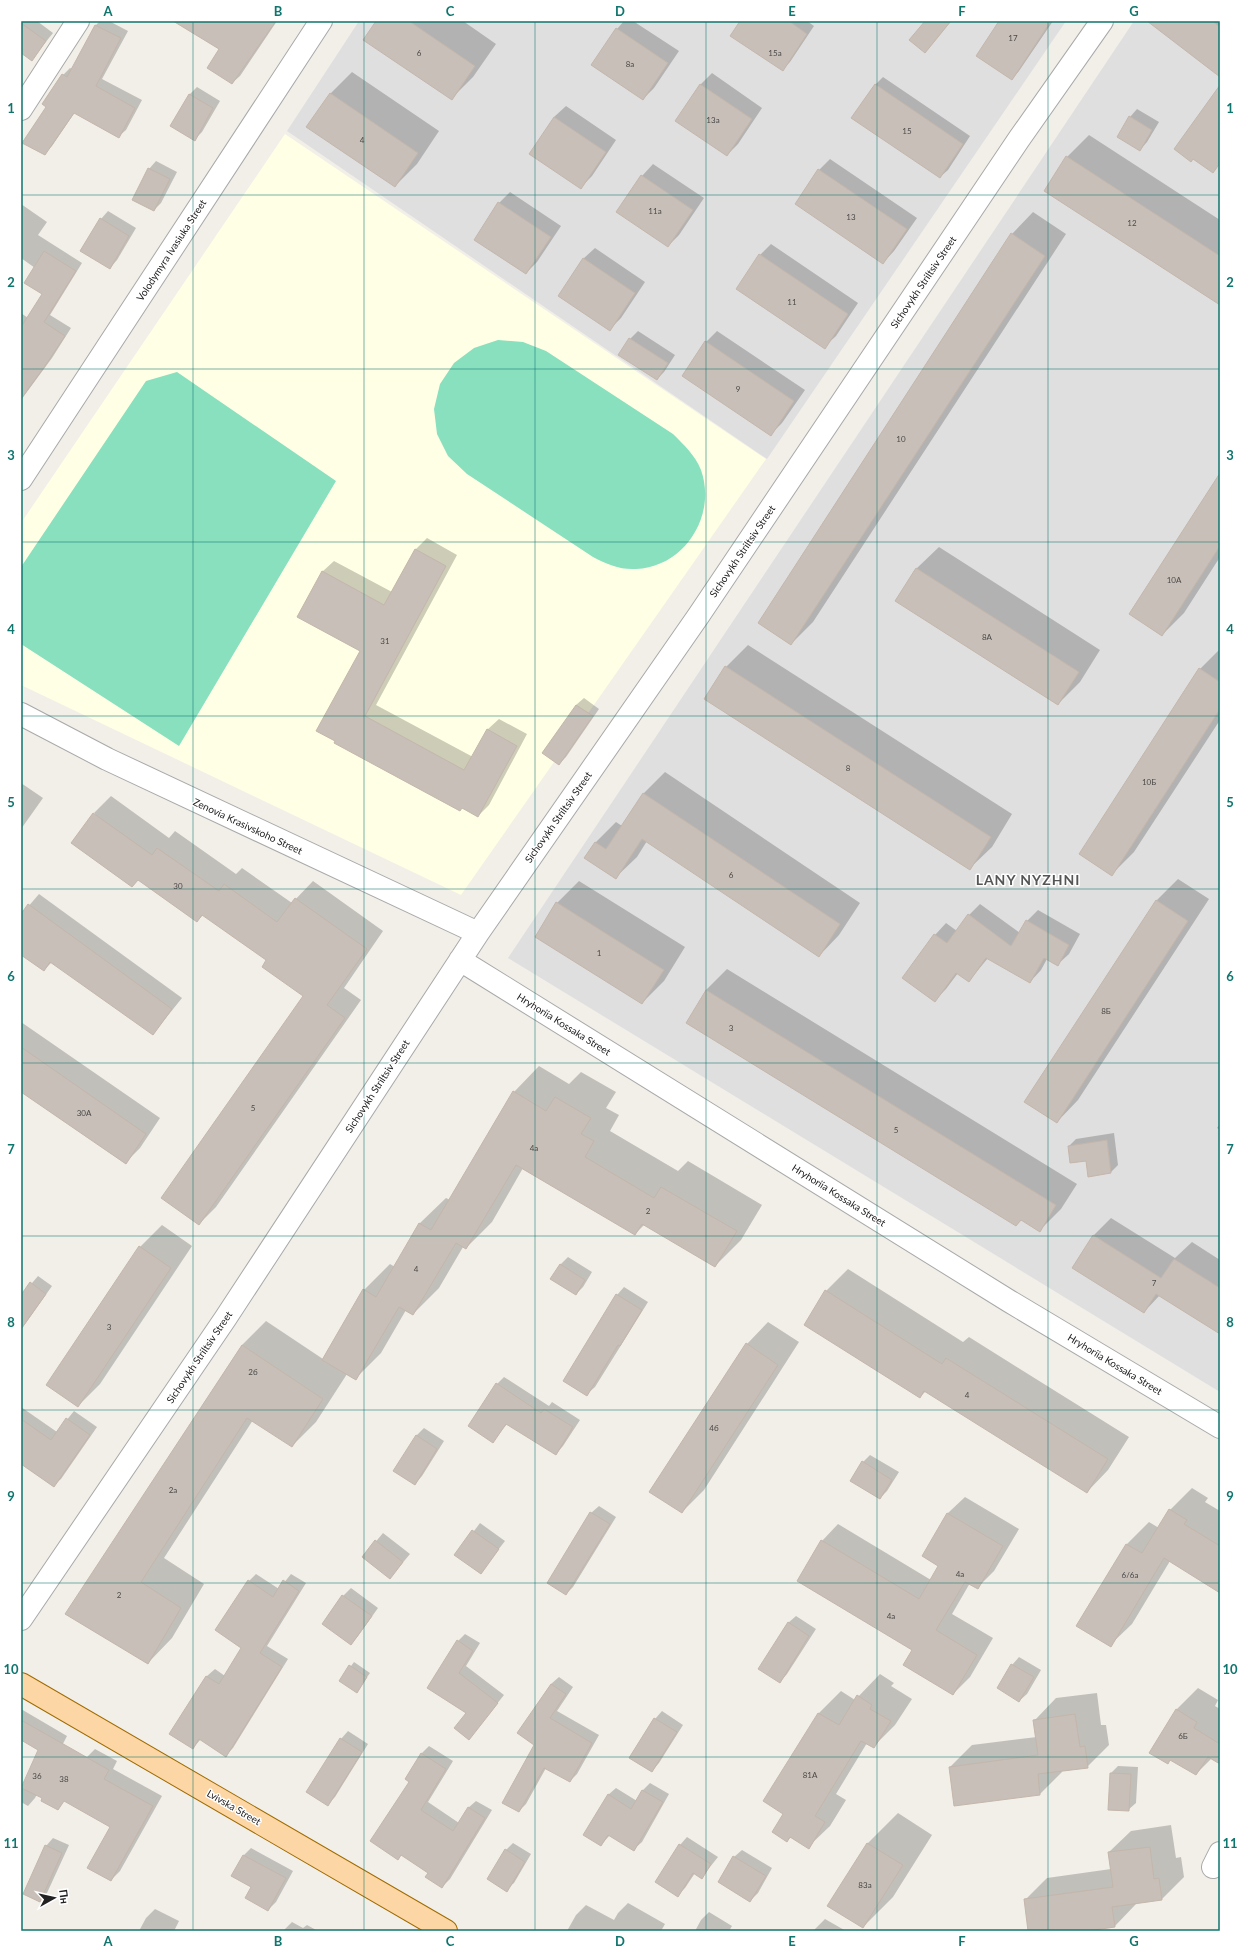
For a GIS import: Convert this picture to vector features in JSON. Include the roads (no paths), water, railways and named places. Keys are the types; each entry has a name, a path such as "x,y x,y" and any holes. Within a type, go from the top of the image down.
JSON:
{"main road":[{"name":"Lvivska Street","path":"21,1684 446,1931"}],"street":[{"path":"21,108 78,21"},
{"name":"Volodymyra Ivasiuka Street","path":"21,479 321,21"},
{"name":"Sichovykh Striltsiv Street","path":"21,1618 225,1318 478,933 699,615 1019,139 1102,21"},
{"name":"Zenovia Krasivskoho Street","path":"21,714 114,763 478,933"},
{"name":"Hryhoriia Kossaka Street","path":"460,960 1002,1296 1220,1427"}],"district":[{"name":"LANY NYZHNI","path":"1028,879"}]}
